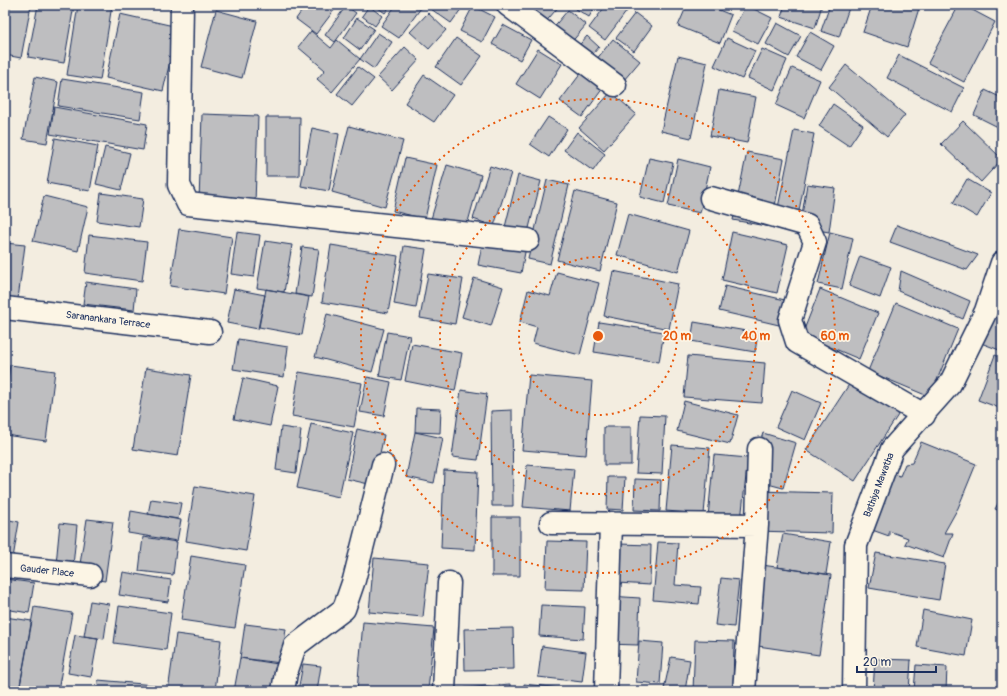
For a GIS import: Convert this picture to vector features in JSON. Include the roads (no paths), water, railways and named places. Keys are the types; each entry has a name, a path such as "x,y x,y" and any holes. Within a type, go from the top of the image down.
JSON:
{"street":[{"path":"182,5 179,185 188,204 528,240"},
{"path":"508,5 615,85"},
{"path":"711,198 807,225 815,242 790,320 797,342 924,415"},
{"name":"Bathiya Mawatha","path":"854,691 856,545 892,449 924,415 950,384 986,311 1002,262"},
{"name":"Saranankara Terrace","path":"5,308 210,332"},
{"path":"744,691 757,524 759,450"},
{"path":"283,691 286,673 295,646 344,609 354,580 384,465"},
{"path":"551,523 757,524"},
{"path":"606,691 611,524"},
{"name":"Gauder Place","path":"5,566 90,575"},
{"path":"444,691 449,583"}]}
